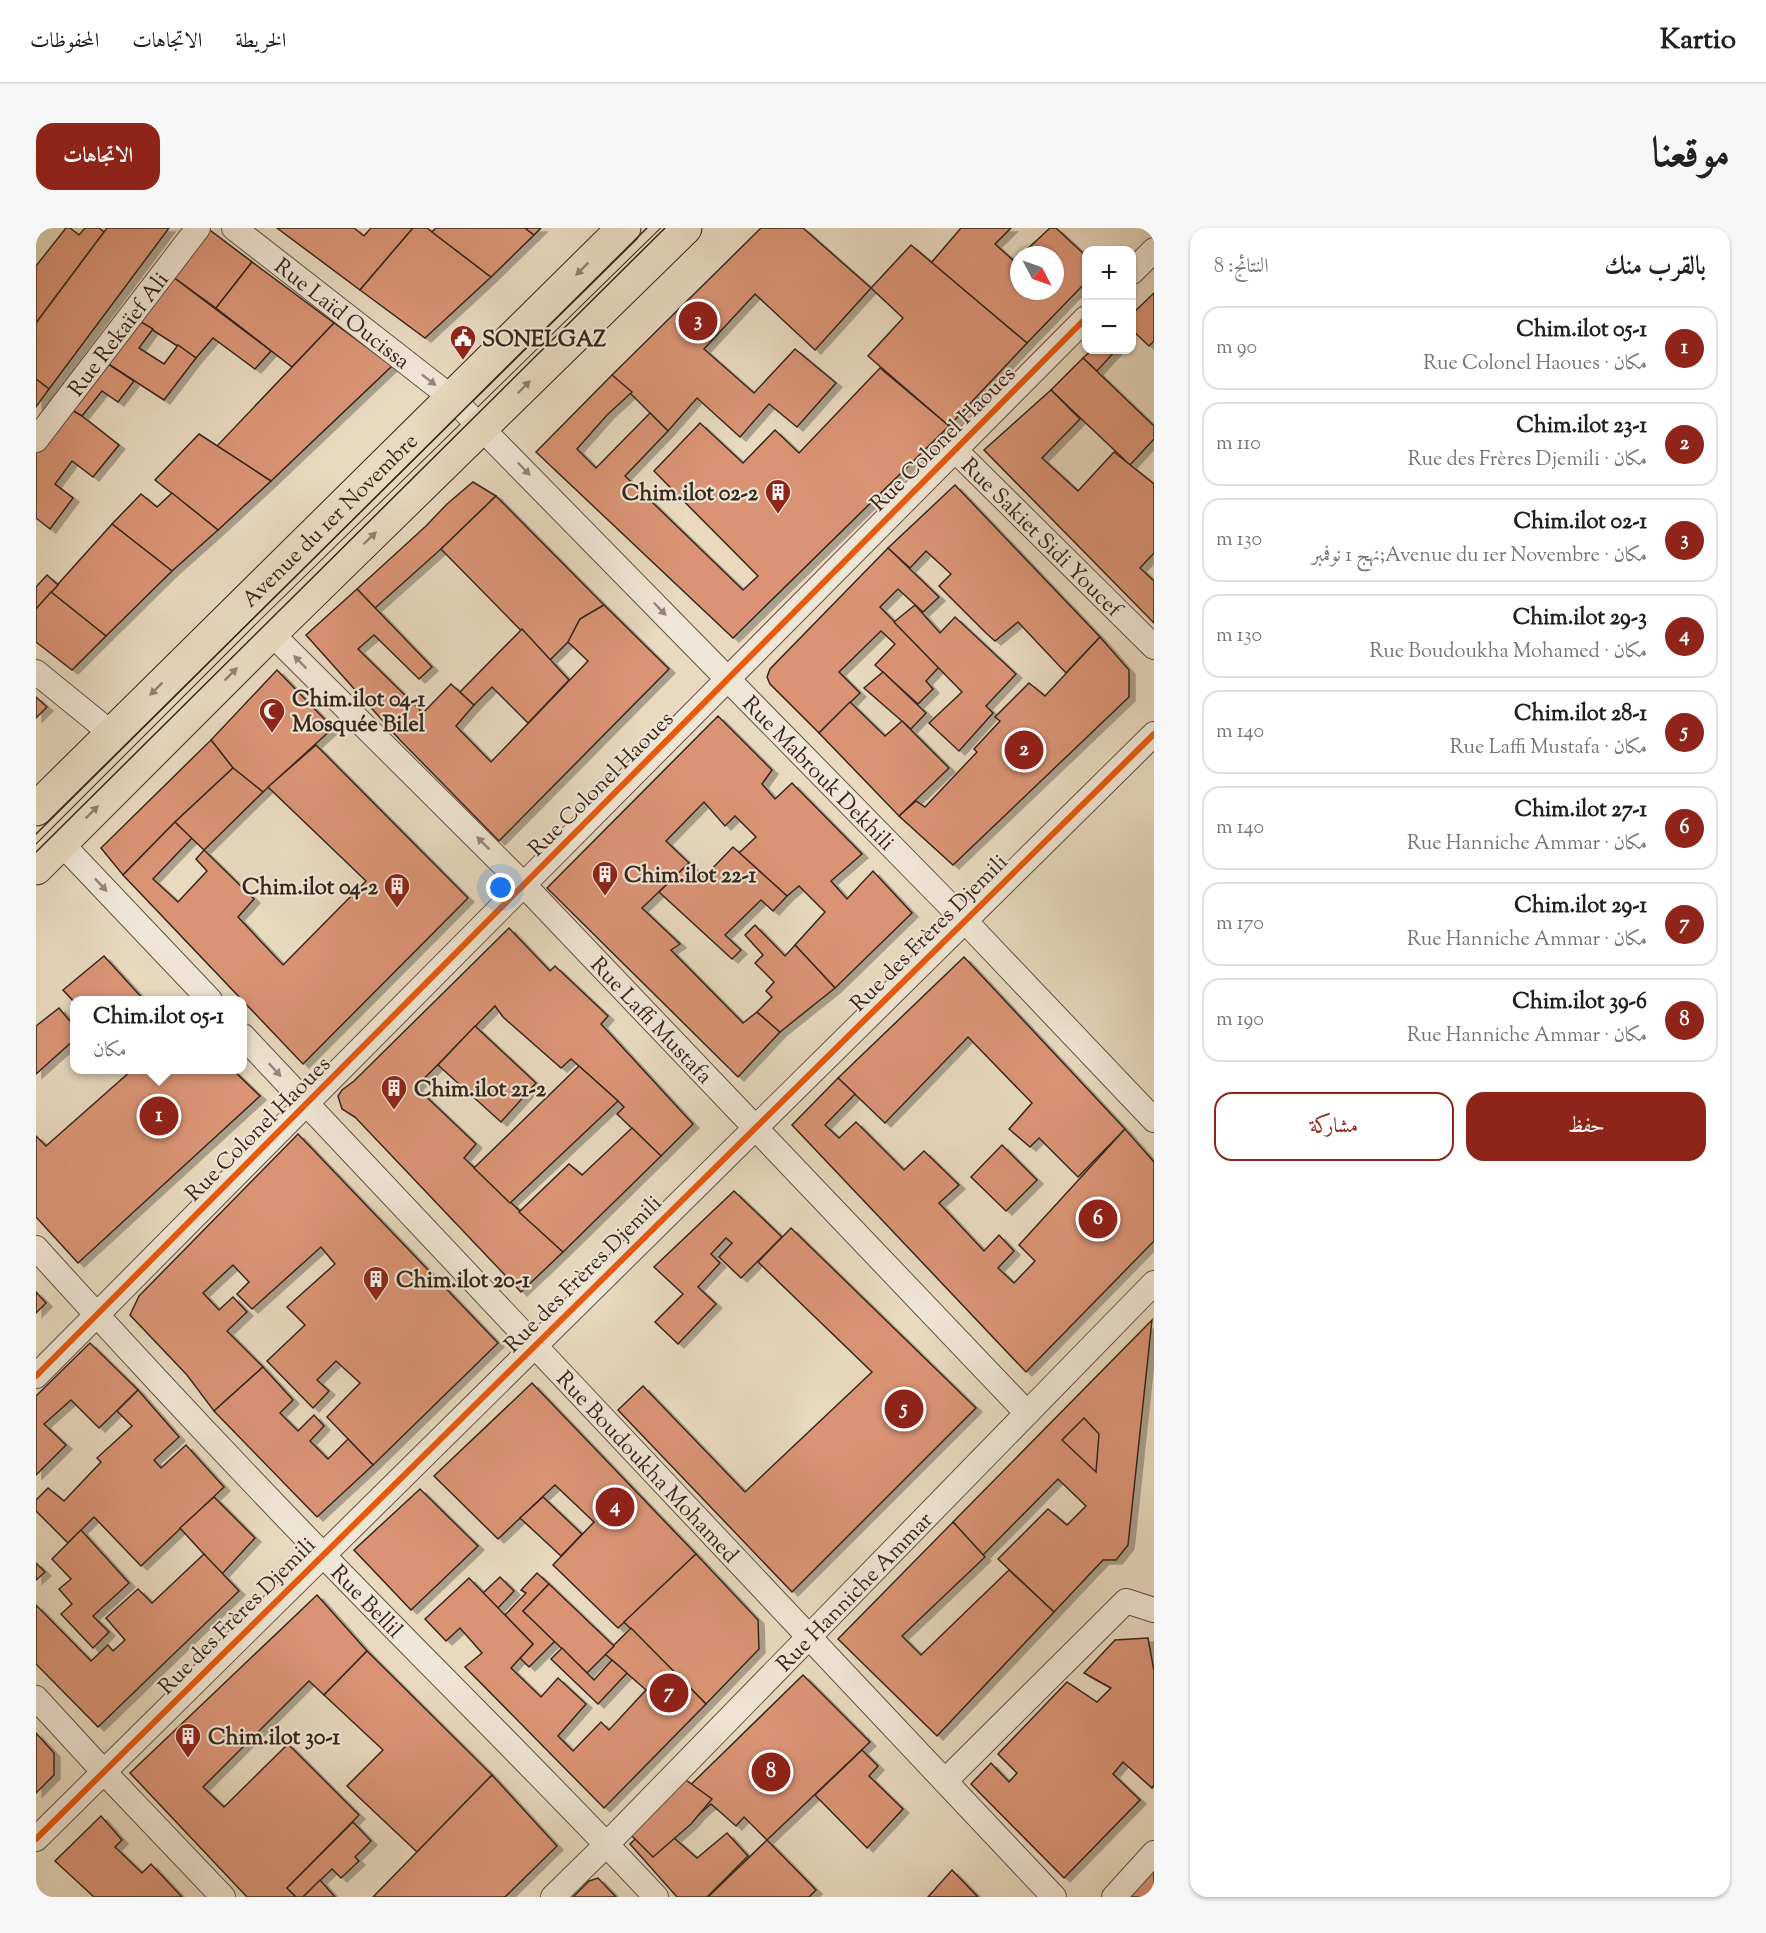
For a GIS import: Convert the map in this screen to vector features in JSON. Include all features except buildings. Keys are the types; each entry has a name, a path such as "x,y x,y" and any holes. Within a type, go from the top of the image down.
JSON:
{"main road":[{"name":"Avenue du 1er Novembre","path":"36,809 624,228"},
{"name":"Avenue du 1er Novembre","path":"36,868 271,633 685,228"}],"street":[{"name":"Rue Rekaïef Ali","path":"36,440 198,228"},
{"name":"Rue Laïd Oucissa","path":"234,228 452,398 483,428"},
{"path":"1136,267 1154,250"},
{"name":"Rue Colonel Haoues","path":"36,1376 1082,322"},
{"name":"Rue Mabrouk Dekhili","path":"483,428 965,921 1154,1120"},
{"name":"Rue Sakiet Sidi Youcef","path":"955,450 1154,647"},
{"name":"Rue Laffi Mustafa","path":"271,633 524,885 1027,1413"},
{"path":"36,672 111,734"},
{"name":"Rue des Frères Djemili","path":"36,1839 1154,734"},
{"path":"61,843 206,996"},
{"name":"Rue Boudoukha Mohamed","path":"247,1040 1054,1897"},
{"name":"Rue Bellil","path":"36,1248 97,1316 323,1555 607,1844 656,1897"},
{"name":"Rue Hanniche Ammar","path":"553,1897 1154,1283"},
{"path":"945,1781 1126,1600 1154,1610"},
{"path":"36,1698 223,1897"},
{"path":"1114,1897 1154,1853"}],"tram line":[{"path":"36,834 647,228"},
{"path":"36,852 665,228"}],"cycle path":[{"path":"36,1376 1082,322"},
{"path":"36,1839 1154,734"}],"place":[{"name":"Chim.ilot 02-1","path":"698,321"},
{"name":"SONELGAZ","path":"463,361"},
{"name":"Chim.ilot 02-2","path":"778,515"},
{"name":"Chim.ilot 04-1 Mosquée Bilel","path":"272,734"},
{"name":"Chim.ilot 23-1","path":"1024,750"},
{"name":"Chim.ilot 22-1","path":"605,897"},
{"name":"Chim.ilot 04-2","path":"397,909"},
{"name":"Chim.ilot 21-2","path":"394,1111"},
{"name":"Chim.ilot 05-1","path":"159,1116"},
{"name":"Chim.ilot 27-1","path":"1098,1219"},
{"name":"Chim.ilot 20-1","path":"376,1302"},
{"name":"Chim.ilot 28-1","path":"904,1409"},
{"name":"Chim.ilot 29-3","path":"615,1507"},
{"name":"Chim.ilot 29-1","path":"669,1693"},
{"name":"Chim.ilot 30-1","path":"188,1759"},
{"name":"Chim.ilot 39-6","path":"771,1772"}]}
